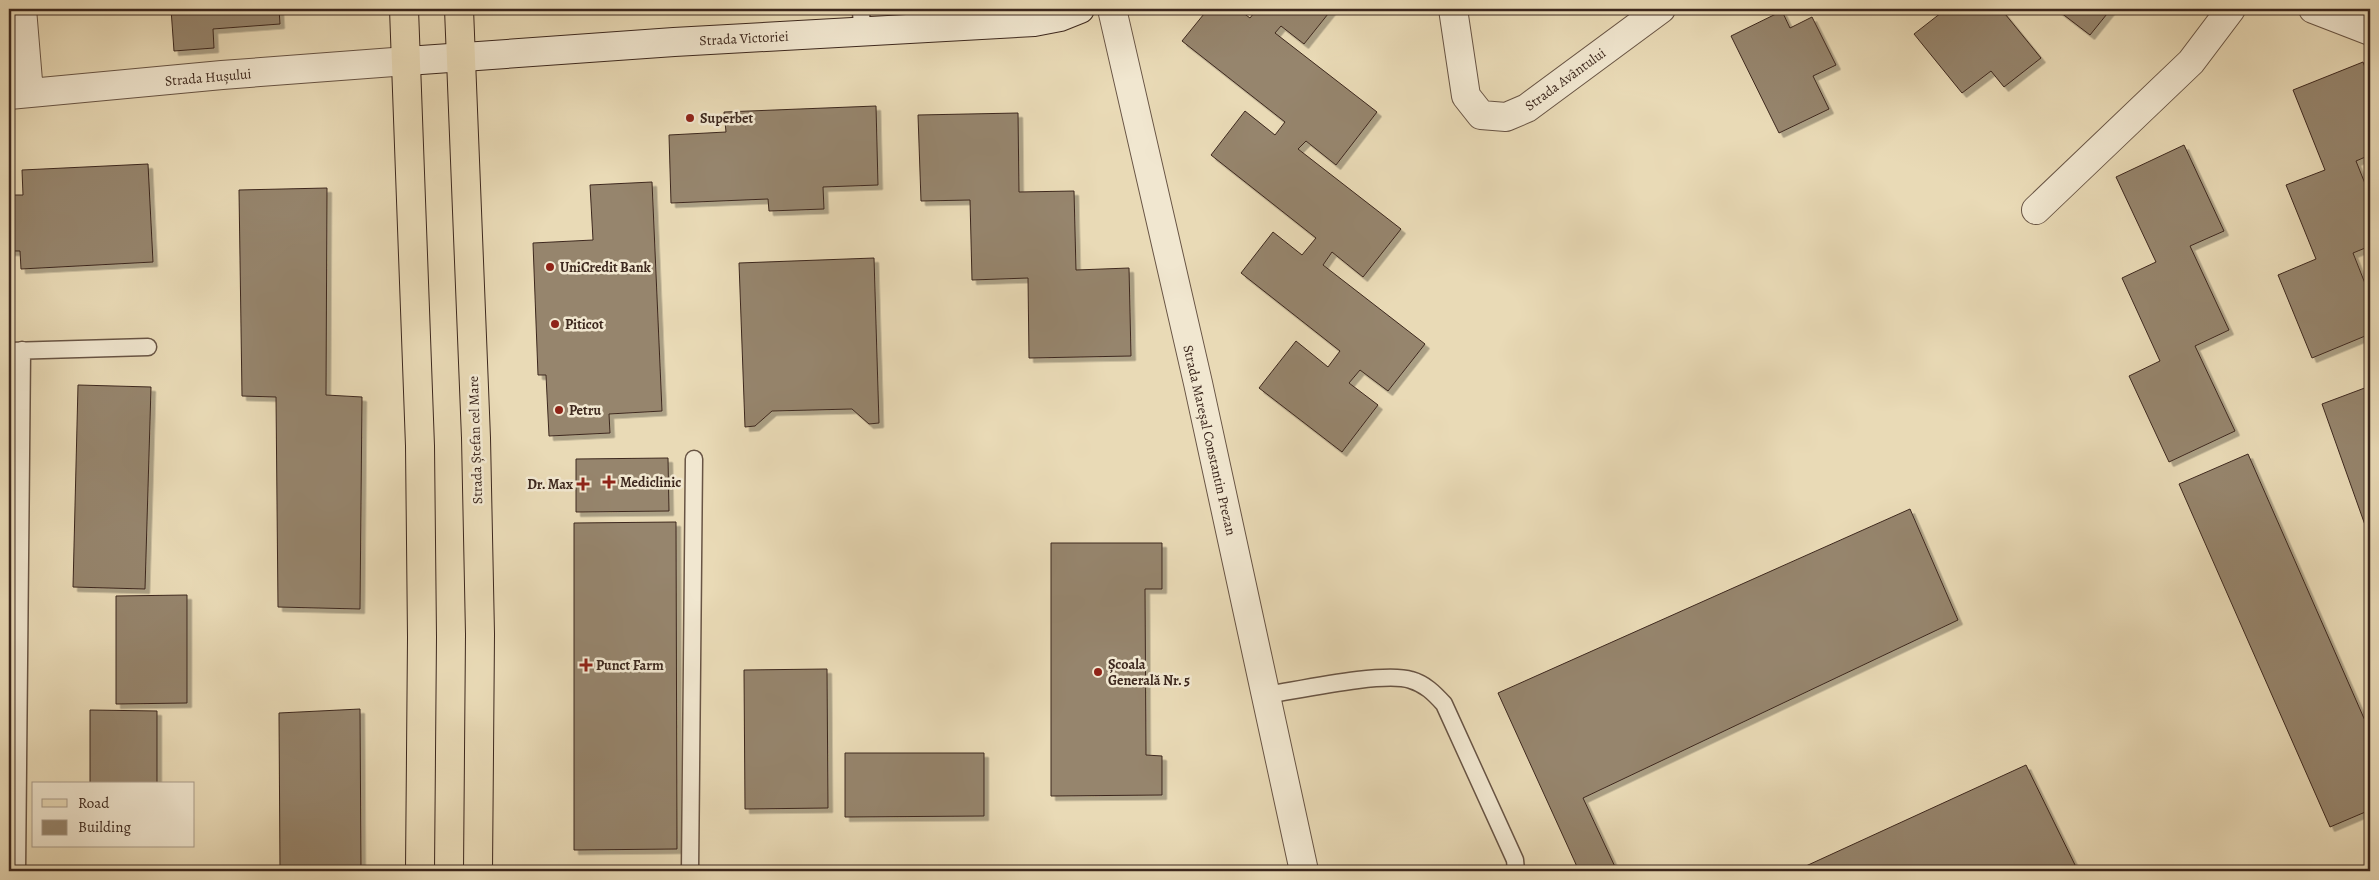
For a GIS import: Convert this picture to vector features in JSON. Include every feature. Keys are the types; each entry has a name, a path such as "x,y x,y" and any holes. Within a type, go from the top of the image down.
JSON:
{"main road":[{"path":"404,9 420,446 422,637 420,871"},
{"name":"Strada Ștefan cel Mare","path":"459,9 478,526 480,634 478,871"}],"street":[{"path":"19,94 22,9"},
{"name":"Strada Victoriei","path":"407,61 462,58 862,20 1034,22 1060,17 1080,9"},
{"name":"Strada Mareșal Constantin Prezan","path":"1112,9 1267,695 1304,871"},
{"name":"Strada Avântului","path":"1453,9 1466,96 1481,115 1506,117 1527,108 1661,9"},
{"path":"2036,210 2191,62 2231,9"},
{"path":"2313,9 2370,31"},
{"name":"Strada Hușului","path":"19,94 222,75 407,61"}],"lane":[{"path":"17,871 15,351 148,347"},
{"path":"690,871 694,459"},
{"path":"1267,695 1385,677 1410,679 1431,689 1444,704 1515,860 1516,871"}],"building":[{"path":"171,9 279,9 280,24 213,29 214,48 174,51"},
{"path":"1208,9 1238,9 1250,18 1257,9 1332,9 1304,44 1281,26 1275,33 1377,112 1336,165 1306,141 1298,149 1401,229 1363,277 1332,252 1323,265 1425,344 1388,391 1360,370 1349,383 1378,405 1342,452 1259,388 1296,341 1328,367 1340,351 1241,273 1273,232 1302,255 1316,238 1211,155 1245,111 1275,135 1285,122 1182,41"},
{"path":"1946,9 2001,9 2041,58 2004,87 1991,71 1962,93 1914,34"},
{"path":"2056,9 2111,9 2090,35"},
{"path":"1782,11 1790,28 1812,17 1836,65 1813,76 1829,109 1779,133 1731,36"},
{"path":"2363,62 2370,80 2370,155 2356,161 2370,196 2370,246 2353,253 2370,296 2370,334 2312,358 2278,275 2316,259 2286,185 2325,170 2293,90"},
{"path":"876,106 878,185 823,187 824,209 769,211 768,199 671,203 669,135 726,132 724,112"},
{"path":"1018,113 1019,192 1074,191 1076,270 1129,268 1131,356 1029,358 1028,278 972,280 970,200 921,201 918,115"},
{"path":"2184,145 2224,231 2190,246 2229,330 2195,346 2235,431 2169,462 2129,376 2160,361 2122,278 2156,262 2116,177"},
{"path":"148,164 153,262 21,269 20,251 9,251 9,195 23,195 22,170"},
{"path":"652,182 662,411 609,414 610,433 549,436 546,375 538,375 533,243 593,240 590,185"},
{"path":"327,188 326,395 362,397 360,609 278,607 276,397 242,396 239,190"},
{"path":"874,258 879,423 869,424 852,409 772,411 755,426 745,427 739,263"},
{"path":"78,385 151,387 145,589 73,587"},
{"path":"2370,386 2370,539 2322,404"},
{"path":"2248,454 2370,732 2370,810 2330,827 2179,484"},
{"path":"668,458 669,511 576,512 576,459"},
{"path":"1910,509 1958,620 1583,798 1617,871 1579,871 1498,693"},
{"path":"676,522 677,849 574,850 574,523"},
{"name":"Școala Generală Nr. 5","path":"1051,543 1162,543 1162,589 1145,589 1146,755 1162,756 1162,795 1051,796"},
{"path":"187,595 187,703 116,704 116,596"},
{"path":"827,669 828,808 745,809 744,670"},
{"path":"360,709 361,871 280,871 279,713"},
{"path":"90,710 157,711 157,782 90,782"},
{"path":"845,753 984,753 984,816 845,817"},
{"path":"2026,765 2078,871 1795,871"}],"place":[{"name":"Superbet","path":"690,118"},
{"name":"UniCredit Bank","path":"550,267"},
{"name":"Piticot","path":"555,324"},
{"name":"Petru","path":"559,410"},
{"name":"Mediclinic","path":"609,482"},
{"name":"Dr. Max","path":"583,484"},
{"name":"Punct Farm","path":"586,665"},
{"name":"Școala Generală Nr. 5","path":"1098,672"}]}
